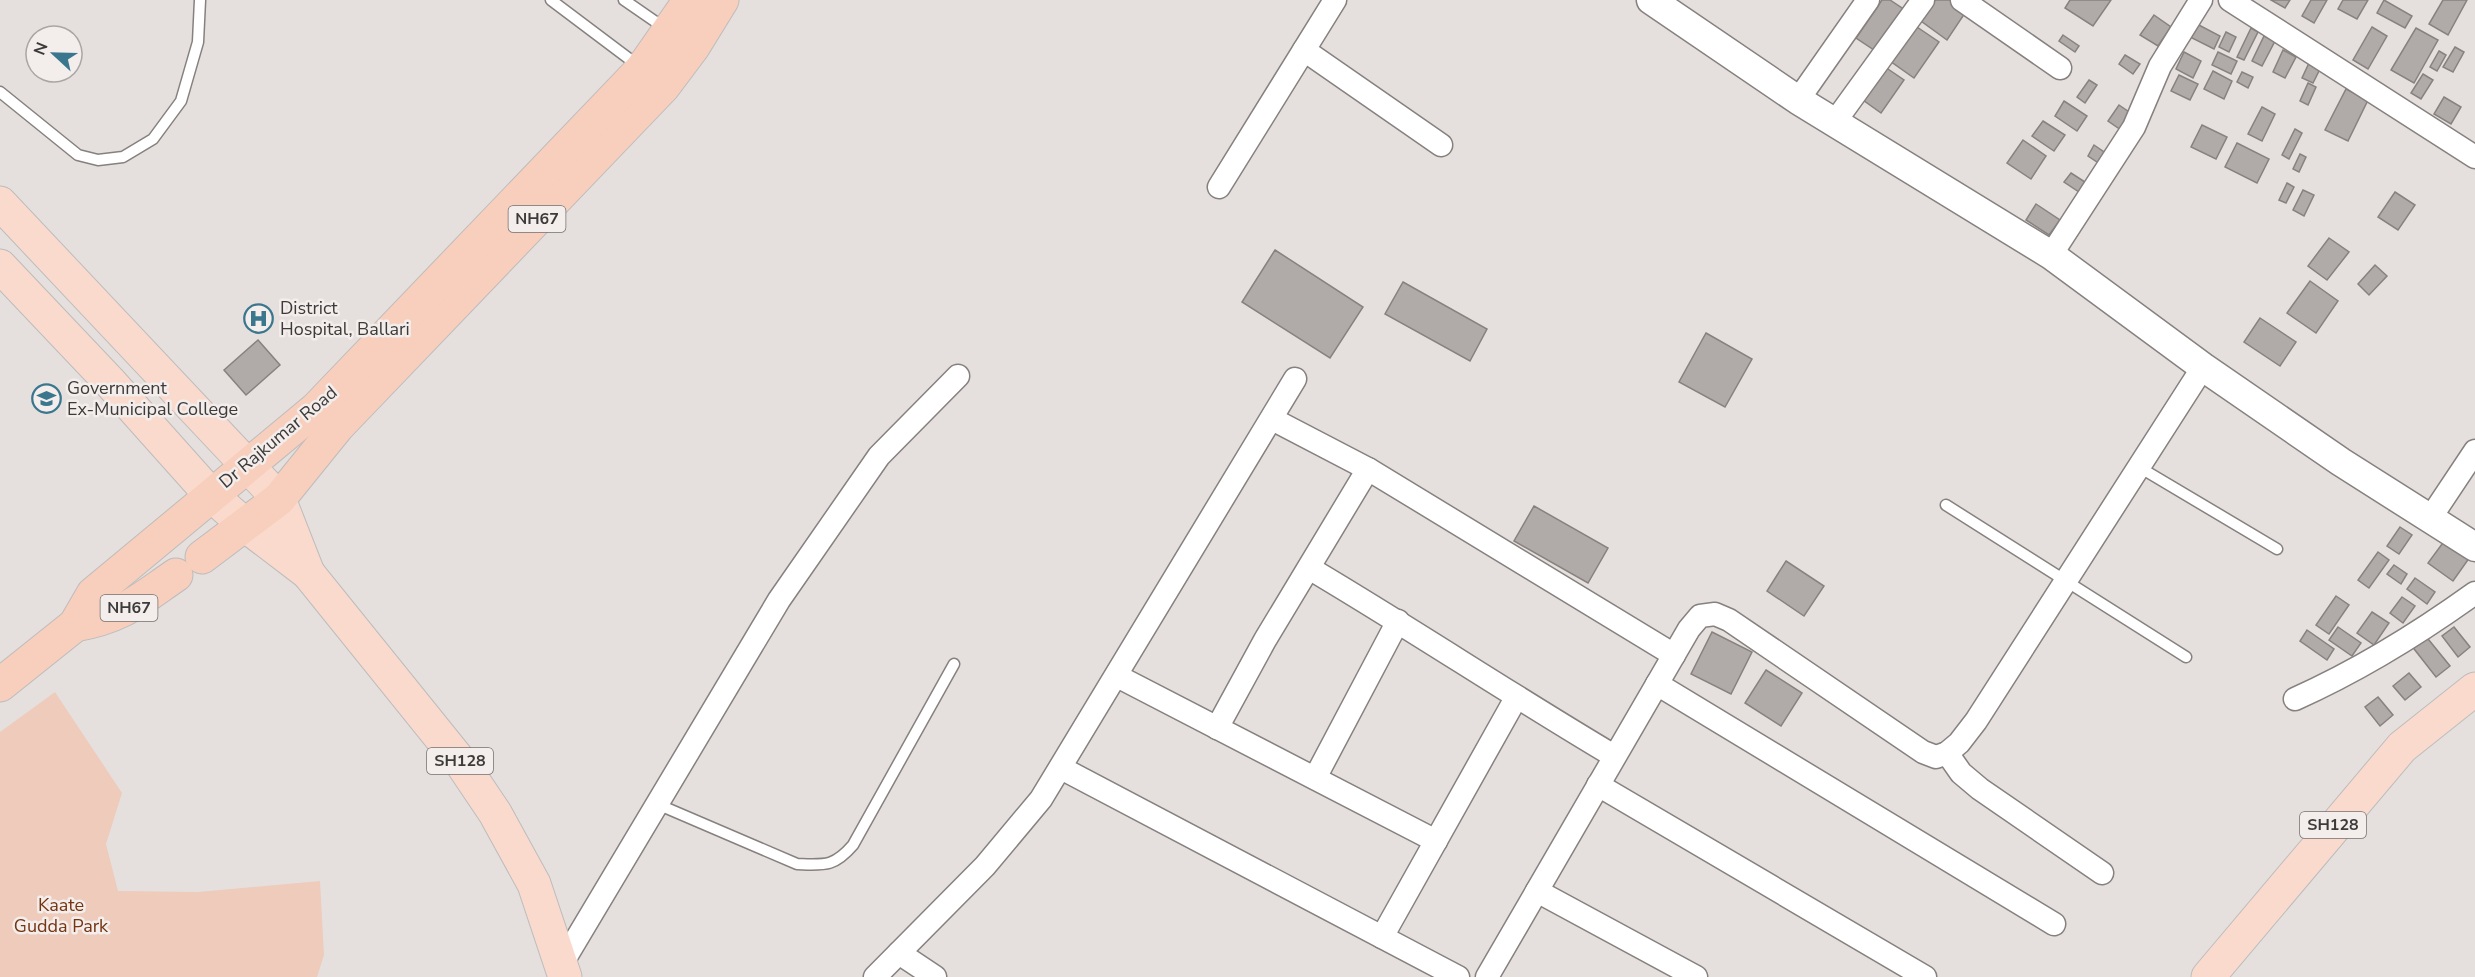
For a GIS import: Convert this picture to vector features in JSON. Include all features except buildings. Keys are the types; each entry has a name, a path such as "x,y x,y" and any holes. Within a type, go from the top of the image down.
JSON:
{"highway":[{"name":"Dr Rajkumar Road","path":"75,625 104,620 121,612 189,566 279,499 327,417 642,69 670,32 690,0"},
{"name":"Dr Rajkumar Road","path":"0,685 75,625 93,594 246,464 327,417 663,87 693,47 722,0"}],"main road":[{"path":"0,203 246,464"},
{"path":"0,266 109,381 210,494"},
{"name":"SH128","path":"246,464 279,499 308,573"},
{"name":"SH128","path":"210,494 245,525 308,573 462,764 495,813 534,884 563,971"},
{"name":"SH128","path":"2208,977 2402,747 2475,689"}],"street":[{"path":"1651,0 1834,123 2051,255 2203,367 2341,462 2475,546"},
{"path":"1798,100 1868,0"},
{"path":"1834,123 1923,0"},
{"path":"1962,0 2060,68"},
{"path":"2051,255 2133,128 2160,66 2201,0"},
{"path":"2230,0 2475,157"},
{"path":"1219,187 1304,51 1328,2"},
{"path":"1304,51 1441,145"},
{"path":"1487,977 1614,756 1700,616 1714,614 1729,620 1923,752 1936,757 1947,753 1976,721 2203,367"},
{"path":"563,971 657,804 779,600 872,466 958,376"},
{"path":"875,977 985,866 1041,799 1295,379"},
{"path":"1272,419 1368,468 1674,655"},
{"path":"2431,517 2475,451"},
{"path":"1217,728 1264,640 1368,468"},
{"path":"1309,568 1398,621 1516,698 1614,756"},
{"path":"2295,699 2344,677 2419,634 2475,593"},
{"path":"1315,778 1398,621"},
{"path":"1117,676 1436,841"},
{"path":"1657,684 2054,924"},
{"path":"1382,937 1516,698"},
{"path":"1947,753 1961,773 1980,789 2102,873"},
{"path":"1060,768 1458,977"},
{"path":"1598,785 1925,977"},
{"path":"1537,891 1696,977"},
{"path":"899,953 935,977"}],"lane":[{"path":"0,92 78,155 98,160 123,157 153,139 181,101 198,42 200,0"},
{"path":"551,0 642,69"},
{"path":"624,0 670,32"},
{"path":"2139,467 2277,549"},
{"path":"1946,505 2186,657"},
{"path":"657,804 797,864 822,865 839,861 853,845 954,664"}],"green space":[{"name":"Kaate Gudda Park","path":"55,692 122,793 106,844 118,891 198,892 320,881 324,955 317,977 0,977 0,732"}],"place":[{"name":"District Hospital, Ballari","path":"259,318"},
{"name":"Government Ex-Municipal College","path":"46,398"}]}
